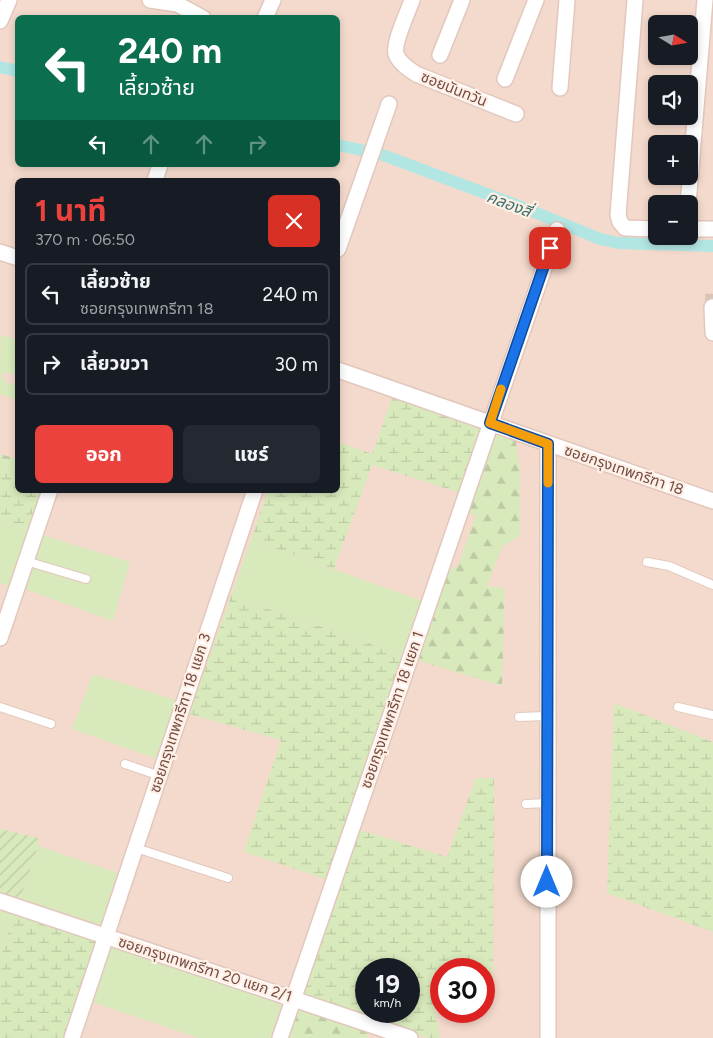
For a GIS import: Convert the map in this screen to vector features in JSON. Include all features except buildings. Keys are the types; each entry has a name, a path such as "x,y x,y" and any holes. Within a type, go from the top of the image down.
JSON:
{"street":[{"path":"0,21 10,0"},
{"path":"150,0 177,4 197,15"},
{"path":"266,15 273,0"},
{"name":"ซอยนันทวัน","path":"412,0 397,43 396,53 402,63 416,74 516,114"},
{"path":"440,54 462,0"},
{"path":"505,79 536,0"},
{"path":"560,88 566,0"},
{"path":"635,0 618,216 625,228 648,229"},
{"path":"689,195 705,0"},
{"path":"340,243 389,104"},
{"path":"698,229 713,229"},
{"name":"ซอยกรุงเทพกรีฑา 18 แยก 1","path":"280,1038 557,230"},
{"path":"0,252 15,257"},
{"path":"712,307 713,333"},
{"name":"ซอยกรุงเทพกรีฑา 18","path":"340,371 713,501"},
{"path":"548,444 548,1038"},
{"path":"0,638 49,493"},
{"name":"ซอยกรุงเทพกรีฑา 18 แยก 3","path":"72,1038 254,493"},
{"name":"ซอยกรุงเทพกรีฑา 20 แยก 2/1","path":"0,901 410,1038"}],"lane":[{"path":"26,560 86,579"},
{"path":"647,562 669,566 713,585"},
{"path":"0,707 51,724"},
{"path":"678,707 713,715"},
{"path":"519,717 547,716"},
{"path":"125,764 160,776"},
{"path":"526,804 547,804"},
{"path":"136,848 228,878"}],"shaded area":[{"path":"0,0 713,0 713,1038 0,1038"}],"green space":[{"path":"1,335 15,339 15,375 4,372 2,376 6,383 15,385 15,399 0,394"},
{"path":"392,398 482,428 458,492 372,465 334,569 251,540 267,493 340,493 340,443 372,454"},
{"path":"491,431 516,441 520,473 520,536 502,547 487,586 505,588 502,686 413,659 443,572 458,566 476,515 464,513"},
{"path":"0,454 15,458 15,472 5,468 0,478"},
{"path":"5,468 15,472 15,493 43,493 31,531 0,520 0,478"},
{"path":"0,520 31,531 13,587 0,583"},
{"path":"42,535 130,562 113,621 25,589"},
{"path":"251,540 423,601 406,656 231,596"},
{"path":"231,596 406,656 328,880 244,852 281,740 189,714"},
{"path":"93,674 179,701 160,760 72,729"},
{"path":"614,703 713,742 713,932 607,893"},
{"path":"476,778 494,778 493,958 430,958 430,1023 437,1023 440,1038 428,1038 383,1023 420,1023 420,958 355,958 355,1014 310,999 302,990 357,829 447,857"},
{"path":"0,829 38,838 38,846 19,902 0,896"},
{"path":"38,846 121,874 106,923 97,929 19,902"},
{"path":"0,907 14,912 0,959"},
{"path":"14,912 101,940 69,1038 0,1038 0,959"},
{"path":"110,944 282,1003 271,1038 199,1038 92,1002"},
{"path":"298,1006 369,1029 368,1038 288,1038"}],"waterway":[{"name":"คลองสี่","path":"0,67 15,70"},
{"name":"คลองสี่","path":"340,145 383,155 527,209 600,239 619,243 713,246"}],"tunnel":[{"path":"712,307 713,294"}],"slow traffic":[{"path":"501,389 490,423 548,444 548,483"}],"route":[{"path":"547,882 548,444 490,423 550,248"}]}
